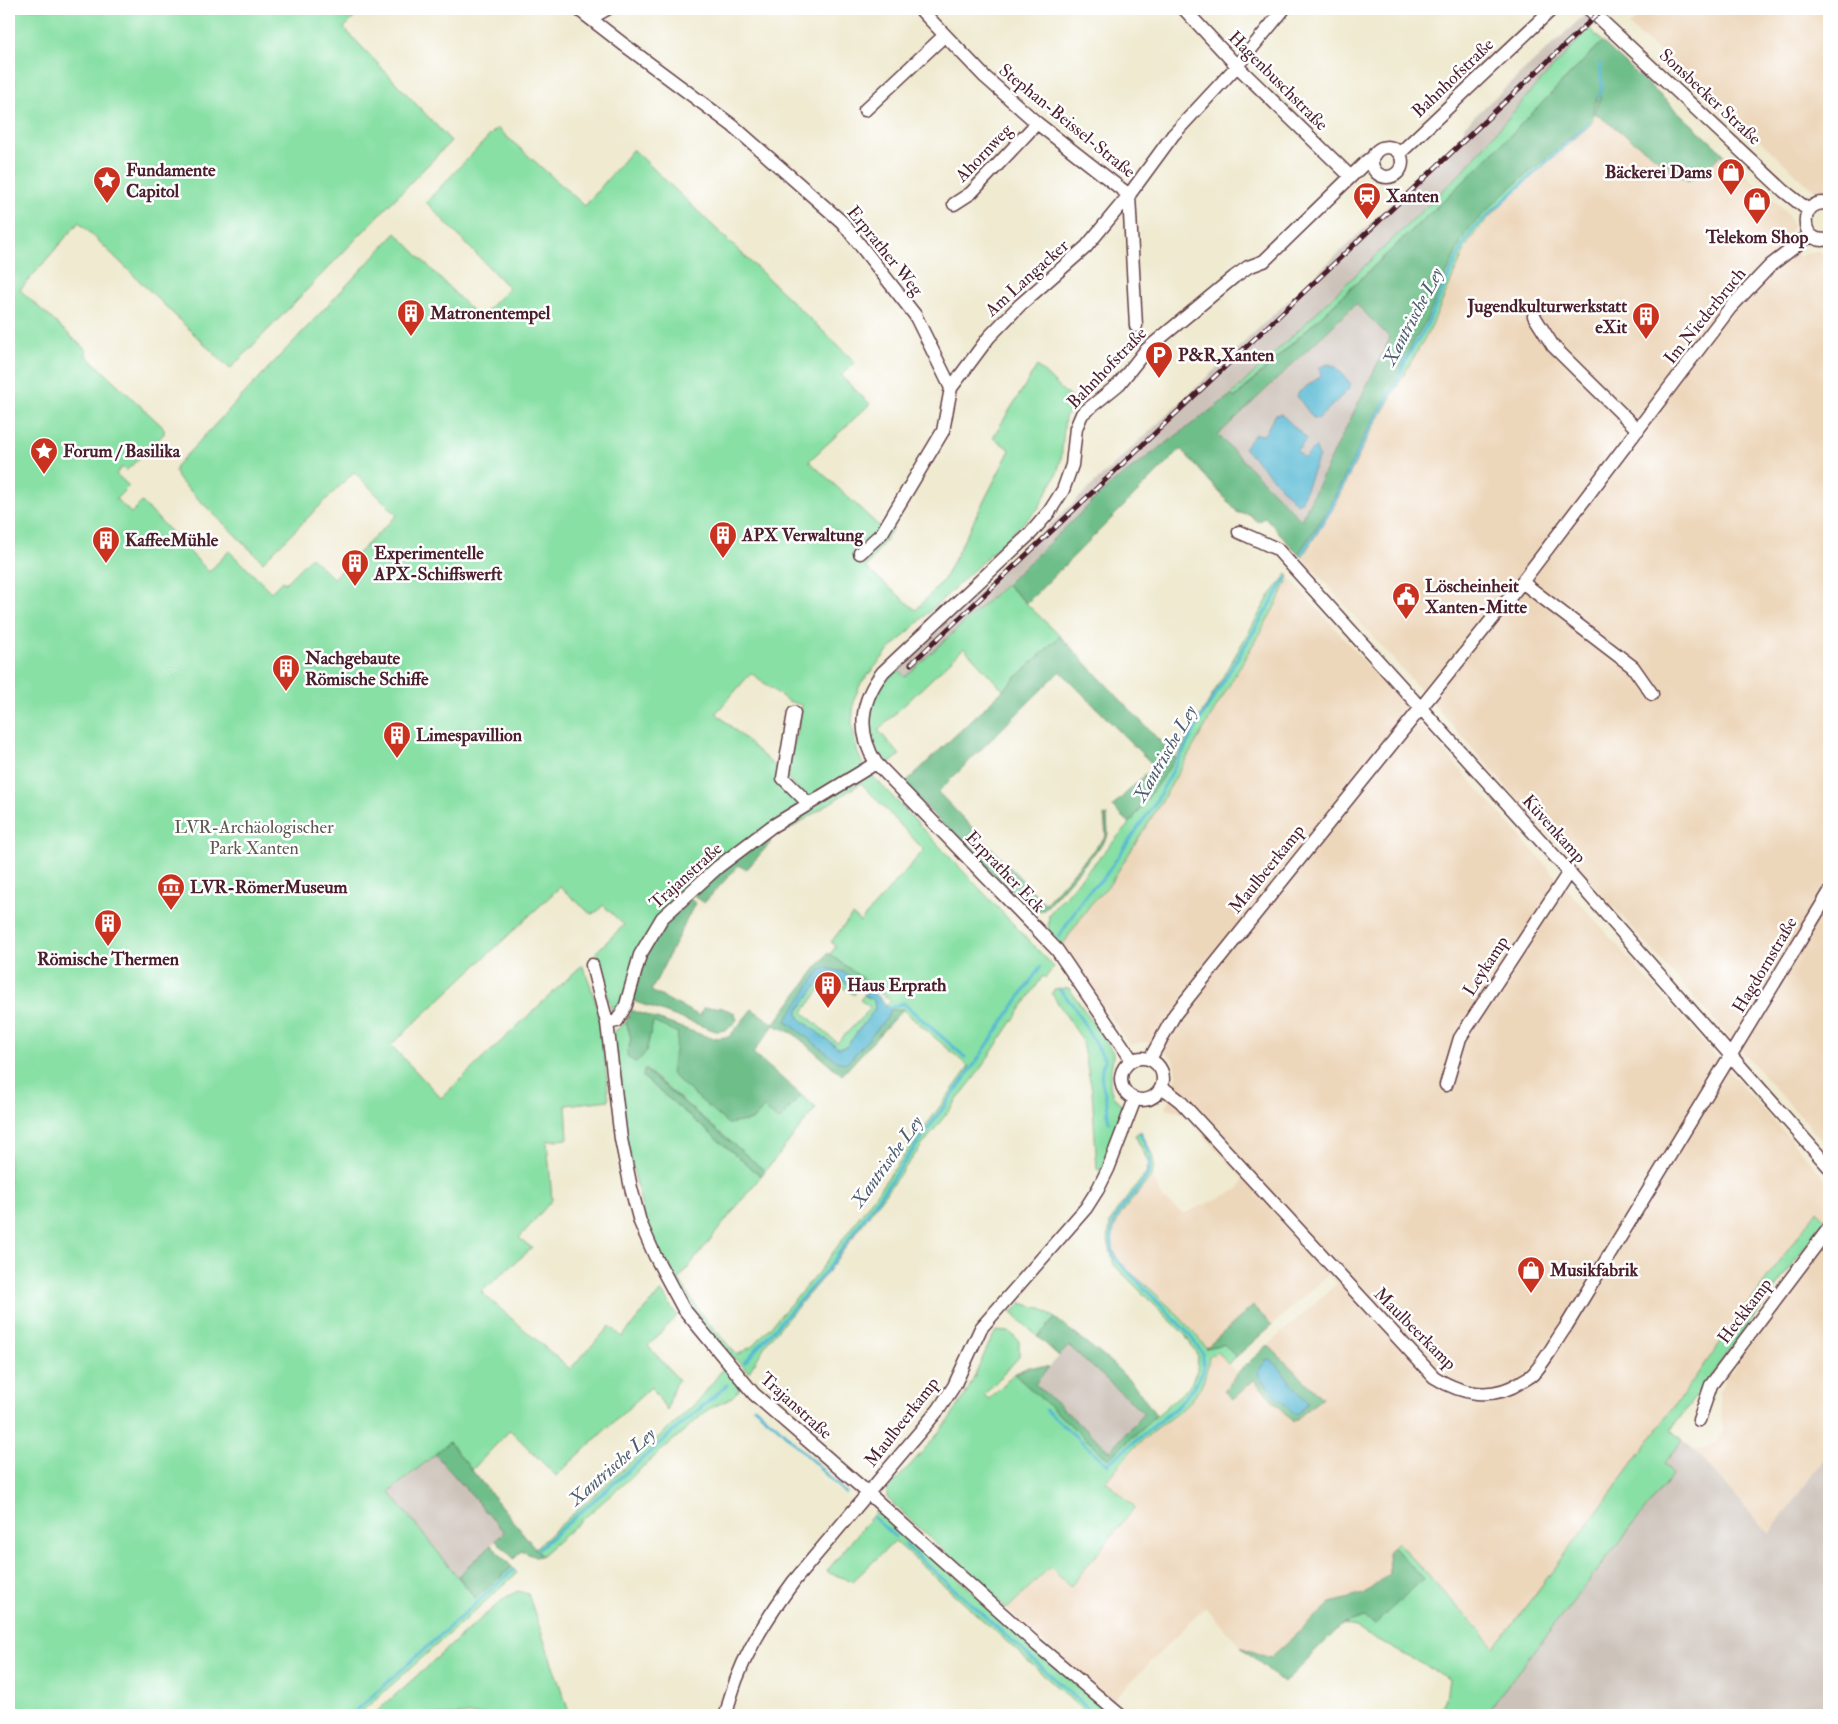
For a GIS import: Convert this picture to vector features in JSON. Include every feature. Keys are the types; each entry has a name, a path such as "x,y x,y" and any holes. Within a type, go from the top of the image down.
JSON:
{"street":[{"name":"Erprather Weg","path":"578,9 733,126 842,222 915,315 951,388"},
{"path":"591,18 608,9"},
{"name":"Stephan-Beissel-Straße","path":"920,9 985,77 1037,123 1129,195"},
{"name":"Hagenbuschstraße","path":"1184,9 1237,66 1350,176"},
{"name":"Am Langacker","path":"951,388 989,337 1020,304 1086,247 1129,195 1173,135 1237,66 1284,9"},
{"name":"Bahnhofstraße","path":"864,709 868,694 883,672 1031,533 1049,512 1068,478 1076,428 1082,414 1119,384 1146,350 1207,297 1248,267 1264,261 1350,176 1368,160 1372,159 1374,154 1384,146 1396,149 1400,153 1552,9"},
{"name":"Sonsbecker Straße","path":"1589,9 1784,191 1808,210"},
{"path":"865,110 945,35"},
{"name":"Ahornweg","path":"954,204 971,193 1037,123"},
{"path":"1372,159 1377,174 1387,177 1392,176 1401,169 1403,164 1400,153"},
{"path":"1129,195 1136,326"},
{"path":"1828,241 1810,236 1805,225 1808,210 1820,203 1829,204"},
{"name":"Im Niederbruch","path":"1419,707 1522,582 1740,295 1771,265 1810,236"},
{"path":"1534,316 1553,346 1638,430"},
{"path":"860,553 882,533 943,431 951,388"},
{"name":"Küvenkamp","path":"1239,532 1277,548 1569,872 1829,1167"},
{"path":"1522,582 1633,668 1652,694"},
{"name":"Maulbeerkamp","path":"1150,1059 1175,1014 1419,707"},
{"name":"Erprather Eck","path":"864,709 865,738 869,751 876,763 1057,950 1132,1060"},
{"path":"794,712 783,778 809,804"},
{"name":"Trajanstraße","path":"607,1023 617,1021 626,1005 640,955 662,918 718,867 771,827 876,763"},
{"name":"Leykamp","path":"1446,1086 1460,1038 1569,872"},
{"name":"Hagdornstraße","path":"1731,1055 1829,893"},
{"name":"Trajanstraße","path":"592,965 607,1023 621,1139 640,1222 667,1281 684,1308 754,1394 868,1492 1037,1645 1120,1715"},
{"name":"Maulbeerkamp","path":"1162,1087 1180,1101 1434,1377 1451,1388 1470,1393 1493,1393 1513,1387 1533,1374 1565,1328 1731,1055"},
{"path":"1138,1058 1150,1059 1162,1070 1162,1087 1152,1098 1135,1099 1128,1095 1121,1081 1126,1065 1138,1058"},
{"name":"Maulbeerkamp","path":"726,1715 730,1696 758,1632 794,1581 939,1409 954,1386 973,1341 992,1313 1086,1208 1098,1189 1135,1099"},
{"name":"Heckkamp","path":"1699,1420 1711,1385 1829,1228"}],"shaded area":[{"path":"1594,9 1609,9 1533,89 1462,172 1231,395 1111,484 905,678 897,669 1464,135 1464,126 1580,19"},
{"path":"1645,9 1829,9 1829,191 1817,191 1808,185 1704,89 1629,26"},
{"path":"1595,113 1688,181 1724,154 1787,213 1792,225 1788,242 1799,257 1808,252 1816,252 1823,254 1829,261 1829,1149 1302,557 1332,510 1367,439 1431,327 1467,245 1477,230 1512,194 1591,124"},
{"path":"1357,304 1390,337 1301,521 1218,435"},
{"path":"1289,577 1829,1183 1829,1214 1825,1220 1816,1210 1595,1515 1494,1648 1397,1542 1388,1552 1389,1574 1364,1594 1331,1603 1270,1658 1241,1647 1205,1607 1111,1702 1007,1609 1050,1566 1070,1587 1135,1508 1106,1482 1144,1438 1181,1412 1198,1390 1207,1372 1209,1356 1217,1352 1237,1373 1337,1283 1329,1274 1272,1325 1253,1306 1206,1348 1189,1326 1119,1261 1112,1240 1114,1228 1132,1197 1152,1175 1163,1199 1183,1214 1239,1189 1243,1179 1185,1114 1165,1107 1175,1088 1176,1073 1173,1060 1157,1044 1142,1042 1130,1045 1061,947 1090,905 1110,884 1160,804 1276,605"},
{"path":"1829,1236 1829,1452 1769,1534 1692,1448 1704,1449 1716,1443 1722,1432 1719,1391 1725,1380"},
{"path":"1069,1346 1144,1413 1110,1451 1034,1383"},
{"path":"1682,1440 1692,1448 1769,1534 1829,1452 1829,1715 1484,1715 1673,1474 1664,1465"},
{"path":"435,1454 505,1532 458,1576 389,1493"}],"green space":[{"name":"LVR-Archäologischer Park Xanten","path":"9,9 363,9 344,28 451,141 230,369 79,222 20,290 86,350 86,355 164,428 164,434 126,471 122,467 116,474 129,486 116,499 131,513 142,502 209,572 229,551 271,592 282,581 285,583 311,557 333,578 397,515 354,472 263,562 178,479 175,472 176,466 396,233 479,318 509,288 426,202 497,128 585,206 633,149 855,362 841,376 870,404 809,461 878,525 893,529 866,568 916,610 944,579 1010,450 993,437 1037,366 1077,404 1065,417 1061,459 1057,473 1038,509 890,649 861,683 854,699 852,725 857,751 864,767 808,800 787,778 802,705 788,701 751,673 716,713 778,769 781,776 777,781 799,802 799,806 735,847 699,876 666,907 616,1015 612,1013 596,952 624,925 603,905 597,912 591,914 560,887 391,1045 441,1098 582,965 589,981 598,1014 604,1049 609,1100 566,1105 568,1139 547,1141 552,1200 519,1238 532,1248 481,1292 570,1369 610,1326 622,1337 661,1291 677,1316 648,1346 679,1380 675,1384 667,1410 651,1387 556,1476 510,1430 472,1470 449,1443 389,1492 475,1598 512,1567 517,1573 358,1715 9,1715"},
{"path":"1590,28 1602,42 1479,167 1234,398 1231,395 1462,172 1533,89"},
{"path":"1602,42 1724,154 1688,181 1595,113 1603,88 1600,62 1601,87 1589,122 1508,190 1471,226 1462,239 1426,321 1413,342 1398,378 1365,435 1328,510 1298,554 1265,517 1258,522 1249,514 1238,513 1181,449 1027,603 1006,584 1111,484 1231,395 1235,398 1479,167","holes":["1356,304 1390,338 1301,520 1218,435"]},
{"path":"1600,61 1603,88 1591,124 1512,194 1477,230 1467,245 1431,327 1367,439 1332,510 1302,557 1298,554 1328,510 1365,435 1398,378 1462,239 1471,226 1508,190 1589,122 1601,87"},
{"path":"1287,574 1289,577 1276,605 1160,804 1110,884 1090,905 1061,947 1048,934 1049,914 1130,823 1176,758 1269,597"},
{"path":"1006,584 1060,636 1003,690 964,648 878,730 900,755 890,763 881,761 870,735 868,717 871,699 877,687 895,667 905,677"},
{"path":"1060,636 1176,758 1130,823 1112,807 1154,766 1060,671 938,792 1045,904 1106,836 1104,815 1107,816 1108,834 1104,842 1044,910 1026,912 904,784"},
{"path":"869,772 1054,967 1045,978 1043,976 977,1074 826,1274 768,1341 749,1372 734,1358 732,1359 692,1314 648,1233 625,1135 613,1033 626,1022 631,1038 627,1056 646,1052 653,1021 678,1033 779,1121 801,1095 816,1108 765,1171 645,1069 643,1077 761,1176 679,1279 701,1314 737,1355 754,1345 818,1273 969,1067 903,1010 890,1010 886,1006 891,1001 830,955 836,946 831,942 852,915 860,922 924,850 861,783 784,833 782,826"},
{"path":"765,835 771,842 746,870 739,865 704,903 694,895"},
{"path":"691,899 695,903 651,991 700,1016 703,1008 720,1007 735,1013 737,1020 727,1030 716,1031 633,1001 642,963 662,927"},
{"path":"828,953 865,980 861,984 843,972 826,968 786,1021 838,1062 848,1062 887,1018 890,1010 903,1009 842,1075 794,1034 774,1025 753,1053 801,1095 779,1121 764,1108 753,1120 728,1124 671,1074 678,1033 653,1022 646,1052 636,1063 627,1056 631,1038 626,1022 631,1010 711,1038 729,1037 752,1009 774,1024"},
{"path":"826,973 831,973 857,990 854,995 829,977 803,1012 837,1043 871,1008 860,1000 864,995 874,1001 875,1009 846,1047 838,1048 799,1018 798,1011"},
{"path":"1069,988 1113,1052 1110,1087 1116,1099 1122,1105 1113,1139 1101,1171 1097,1169 1092,1090 1081,1038 1052,994 1054,989"},
{"path":"644,1069 765,1171 761,1176 643,1077"},
{"path":"1141,1131 1151,1151 1154,1163 1153,1172 1119,1217 1114,1231 1113,1245 1119,1261 1193,1331 1206,1348 1224,1344 1236,1357 1228,1364 1217,1352 1209,1356 1206,1372 1195,1396 1178,1413 1156,1429 1129,1453 1106,1481 1135,1507 1070,1587 1050,1567 1007,1609 887,1498 887,1490 928,1445 956,1410 996,1331 1009,1332 1019,1341 1019,1357 984,1395 989,1399 1014,1374 1108,1459 1190,1386 1197,1370 1198,1356 1185,1335 1114,1265 1108,1240 1110,1223 1116,1212 1146,1173 1149,1163 1135,1135"},
{"path":"1817,1210 1825,1220 1671,1430 1682,1440 1664,1464 1673,1474 1484,1715 1438,1715 1446,1698 1449,1679 1356,1628 1342,1625 1364,1618 1423,1579 1393,1546 1397,1542 1495,1647 1595,1515"},
{"path":"1021,1303 1040,1308 1055,1318 1038,1337 1012,1313"},
{"path":"1253,1306 1272,1325 1236,1357 1224,1344 1206,1348"},
{"path":"1055,1318 1113,1364 1135,1386 1156,1415 1108,1459 1014,1374 1028,1367 1049,1367 1035,1384 1110,1451 1144,1413 1069,1346 1059,1356 1038,1337"},
{"path":"1268,1345 1322,1398 1293,1422 1254,1380 1233,1399 1224,1391 1237,1373"},
{"path":"725,1366 738,1380 739,1390 730,1399 709,1409 541,1556 535,1548 700,1399"},
{"path":"449,1442 541,1556 535,1557 521,1551 514,1559 496,1540 504,1532 435,1454"},
{"path":"879,1508 1112,1715 1088,1715 895,1541 853,1581 826,1572"},
{"path":"491,1545 512,1567 476,1598 458,1576"},
{"path":"1393,1546 1423,1579 1375,1624 1364,1618 1342,1625 1284,1683 1241,1647 1270,1658 1331,1603 1364,1594 1389,1574 1388,1552"},
{"path":"518,1591 528,1594 570,1715 373,1715 506,1597"}],"water":[{"path":"1328,364 1335,366 1351,384 1349,389 1318,419 1313,418 1297,396 1299,392 1321,376 1319,368"},
{"path":"1281,414 1307,439 1297,451 1304,458 1315,447 1319,456 1301,502 1297,504 1244,448 1255,434 1264,435 1275,415"},
{"path":"826,968 843,972 861,984 857,990 831,973 826,973 798,1011 799,1018 838,1048 846,1047 875,1009 874,1001 864,995 868,989 881,999 890,1010 887,1018 847,1063 838,1062 786,1021 820,970"},
{"path":"1267,1359 1272,1360 1308,1403 1299,1413 1295,1414 1290,1410 1259,1377 1258,1371"}],"waterway":[{"name":"Xantrische Ley","path":"1599,96 1602,88 1600,64"},
{"name":"Xantrische Ley","path":"1301,554 1330,511 1362,444 1399,378 1405,361 1427,325 1463,245 1473,229 1589,123"},
{"name":"Xantrische Ley","path":"1059,937 1082,900 1103,879 1155,803 1203,715 1286,578"},
{"name":"Xantrische Ley","path":"744,1363 826,1271 974,1065 1040,967"},
{"path":"1060,990 1073,1005 1105,1060 1101,1077 1109,1122"},
{"path":"885,1010 903,1003 965,1057"},
{"path":"1140,1133 1149,1152"},
{"path":"1046,1410 1107,1464 1177,1407 1194,1387 1203,1371 1203,1354 1188,1333 1113,1256 1111,1237 1113,1225 1122,1208 1147,1175 1150,1167 1150,1158"},
{"name":"Xantrische Ley","path":"538,1549 727,1385"},
{"path":"754,1407 778,1427 845,1493"},
{"path":"874,1518 895,1537"},
{"path":"904,1544 1095,1715"},
{"name":"Xantrische Ley","path":"351,1715 513,1570"}],"railway":[{"path":"911,664 1603,9"}],"place":[{"name":"Bäckerei Dams","path":"1731,196"},
{"name":"Fundamente Capitol","path":"107,204"},
{"name":"Xanten","path":"1367,220"},
{"name":"Telekom Shop","path":"1757,225"},
{"name":"Matronentempel","path":"411,337"},
{"name":"Jugendkulturwerkstatt eXit","path":"1646,340"},
{"name":"P&R,Xanten","path":"1159,379"},
{"name":"Forum / Basilika","path":"44,475"},
{"name":"APX Verwaltung","path":"723,559"},
{"name":"KaffeeMühle","path":"106,564"},
{"name":"Experimentelle APX-Schiffswerft","path":"355,587"},
{"name":"Löscheinheit Xanten-Mitte","path":"1406,620"},
{"name":"Nachgebaute Römische Schiffe","path":"286,692"},
{"name":"Limespavillion","path":"397,759"},
{"name":"LVR-RömerMuseum","path":"171,911"},
{"name":"Römische Thermen","path":"108,947"},
{"name":"Haus Erprath","path":"828,1009"},
{"name":"Musikfabrik","path":"1531,1294"}]}
